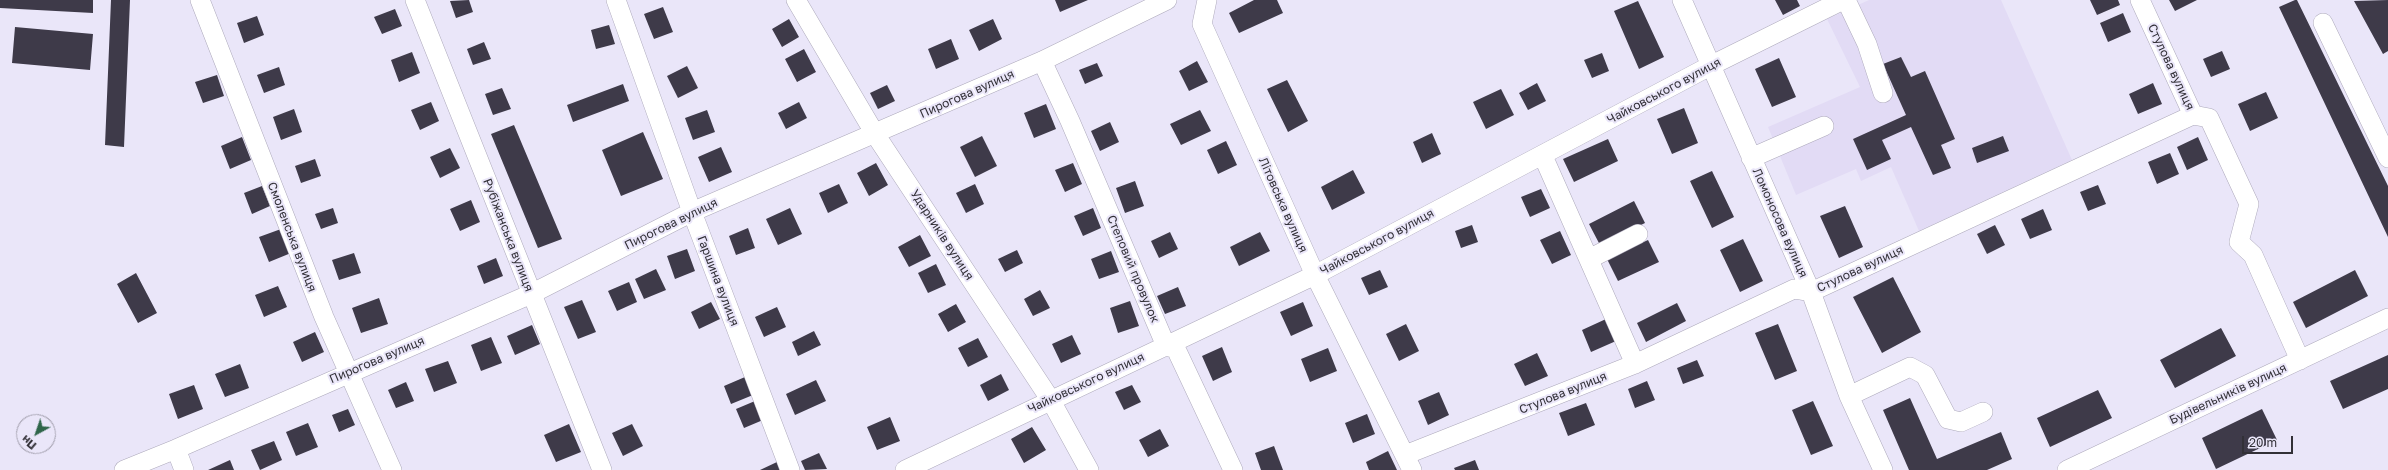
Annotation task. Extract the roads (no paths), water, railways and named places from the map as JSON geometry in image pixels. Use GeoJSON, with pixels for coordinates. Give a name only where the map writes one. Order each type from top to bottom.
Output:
{"type":"FeatureCollection","features":[{"type":"Feature","properties":{"kind":"street","name":"Смоленська вулиця"},"geometry":{"type":"LineString","coordinates":[[200,0],[347,372],[392,470]]}},
{"type":"Feature","properties":{"kind":"street","name":"Рубіжанська вулиця"},"geometry":{"type":"LineString","coordinates":[[415,0],[530,294],[602,470]]}},
{"type":"Feature","properties":{"kind":"street","name":"Гаршина вулиця"},"geometry":{"type":"LineString","coordinates":[[616,0],[692,212],[790,470]]}},
{"type":"Feature","properties":{"kind":"street","name":"Ударників вулиця"},"geometry":{"type":"LineString","coordinates":[[796,0],[875,134],[1050,400],[1089,470]]}},
{"type":"Feature","properties":{"kind":"street","name":"Пирогова вулиця"},"geometry":{"type":"LineString","coordinates":[[124,470],[176,449],[347,372],[530,294],[692,212],[1042,61],[1167,0]]}},
{"type":"Feature","properties":{"kind":"street","name":"Літовська вулиця"},"geometry":{"type":"LineString","coordinates":[[1207,0],[1202,24],[1314,275],[1409,463]]}},
{"type":"Feature","properties":{"kind":"street","name":"Ломоносова вулиця"},"geometry":{"type":"LineString","coordinates":[[1682,0],[1811,292],[1849,396],[1883,470]]}},
{"type":"Feature","properties":{"kind":"street","name":"Чайковського вулиця"},"geometry":{"type":"LineString","coordinates":[[905,470],[1314,275],[1543,156],[1710,66],[1844,0]]}},
{"type":"Feature","properties":{"kind":"street"},"geometry":{"type":"LineString","coordinates":[[1844,0],[1866,44],[1883,93]]}},
{"type":"Feature","properties":{"kind":"street","name":"Стулова вулиця"},"geometry":{"type":"LineString","coordinates":[[1409,463],[1635,364],[1794,289],[1811,292],[2193,115],[2140,0]]}},
{"type":"Feature","properties":{"kind":"street"},"geometry":{"type":"LineString","coordinates":[[2323,23],[2388,158]]}},
{"type":"Feature","properties":{"kind":"street","name":"Степовий провулок"},"geometry":{"type":"LineString","coordinates":[[1042,61],[1166,346],[1176,349],[1233,470]]}},
{"type":"Feature","properties":{"kind":"street"},"geometry":{"type":"LineString","coordinates":[[2193,115],[2209,118],[2249,204],[2239,242],[2253,255],[2300,360]]}},
{"type":"Feature","properties":{"kind":"street"},"geometry":{"type":"LineString","coordinates":[[1751,158],[1824,126]]}},
{"type":"Feature","properties":{"kind":"street"},"geometry":{"type":"LineString","coordinates":[[1543,156],[1635,364]]}},
{"type":"Feature","properties":{"kind":"street"},"geometry":{"type":"LineString","coordinates":[[1589,259],[1638,234]]}},
{"type":"Feature","properties":{"kind":"street","name":"Будівельників вулиця"},"geometry":{"type":"LineString","coordinates":[[2067,470],[2388,318]]}},
{"type":"Feature","properties":{"kind":"street"},"geometry":{"type":"LineString","coordinates":[[1849,396],[1910,367],[1925,375],[1948,419],[1961,422],[1983,412]]}},
{"type":"Feature","properties":{"kind":"street"},"geometry":{"type":"LineString","coordinates":[[176,449],[184,470]]}}]}
